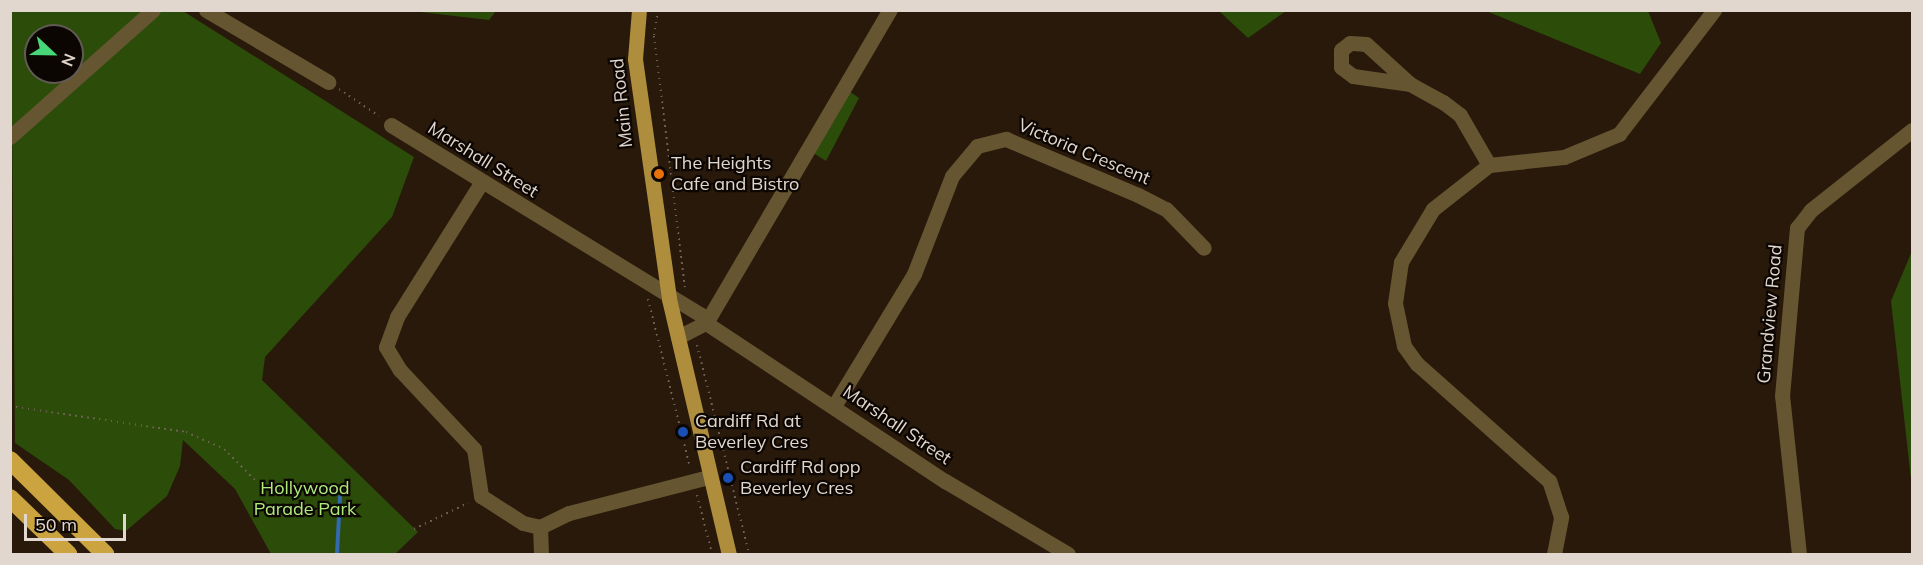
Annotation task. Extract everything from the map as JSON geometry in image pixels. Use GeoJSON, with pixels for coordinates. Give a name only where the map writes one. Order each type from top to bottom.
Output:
{"type":"FeatureCollection","features":[{"type":"Feature","properties":{"kind":"highway"},"geometry":{"type":"LineString","coordinates":[[10,460],[105,555]]}},
{"type":"Feature","properties":{"kind":"highway"},"geometry":{"type":"LineString","coordinates":[[10,498],[68,555]]}},
{"type":"Feature","properties":{"kind":"main road","name":"Main Road"},"geometry":{"type":"LineString","coordinates":[[639,10],[635,58],[669,299],[708,477],[729,555]]}},
{"type":"Feature","properties":{"kind":"street"},"geometry":{"type":"LineString","coordinates":[[10,137],[153,10]]}},
{"type":"Feature","properties":{"kind":"street"},"geometry":{"type":"LineString","coordinates":[[206,10],[328,82]]}},
{"type":"Feature","properties":{"kind":"street"},"geometry":{"type":"LineString","coordinates":[[678,337],[706,323],[890,10]]}},
{"type":"Feature","properties":{"kind":"street"},"geometry":{"type":"LineString","coordinates":[[1554,555],[1561,517],[1549,481],[1417,364],[1396,324],[1397,282],[1405,254],[1433,209],[1489,165],[1564,157],[1605,144],[1642,109],[1714,10]]}},
{"type":"Feature","properties":{"kind":"street"},"geometry":{"type":"LineString","coordinates":[[1410,84],[1460,115],[1489,165]]}},
{"type":"Feature","properties":{"kind":"street","name":"Marshall Street"},"geometry":{"type":"LineString","coordinates":[[391,125],[644,284],[700,314],[706,323],[1068,555]]}},
{"type":"Feature","properties":{"kind":"street","name":"Grandview Road"},"geometry":{"type":"LineString","coordinates":[[1799,555],[1782,396],[1797,228],[1811,210],[1912,130]]}},
{"type":"Feature","properties":{"kind":"street","name":"Victoria Crescent"},"geometry":{"type":"LineString","coordinates":[[834,406],[914,274],[952,176],[977,146],[1006,139],[1138,195],[1166,209],[1204,248]]}},
{"type":"Feature","properties":{"kind":"street"},"geometry":{"type":"LineString","coordinates":[[481,183],[397,317],[386,347],[400,370],[474,449],[481,496],[523,523],[540,527],[569,513],[708,477]]}},
{"type":"Feature","properties":{"kind":"street"},"geometry":{"type":"LineString","coordinates":[[540,527],[541,555]]}},
{"type":"Feature","properties":{"kind":"path"},"geometry":{"type":"LineString","coordinates":[[658,10],[654,36],[688,298]]}},
{"type":"Feature","properties":{"kind":"path"},"geometry":{"type":"LineString","coordinates":[[328,82],[391,125]]}},
{"type":"Feature","properties":{"kind":"path"},"geometry":{"type":"LineString","coordinates":[[644,284],[690,468]]}},
{"type":"Feature","properties":{"kind":"path"},"geometry":{"type":"LineString","coordinates":[[697,345],[749,555]]}},
{"type":"Feature","properties":{"kind":"path"},"geometry":{"type":"LineString","coordinates":[[10,406],[186,432],[224,449],[256,481]]}},
{"type":"Feature","properties":{"kind":"path"},"geometry":{"type":"LineString","coordinates":[[696,492],[712,555]]}},
{"type":"Feature","properties":{"kind":"path"},"geometry":{"type":"LineString","coordinates":[[414,529],[481,496]]}},
{"type":"Feature","properties":{"kind":"green space","name":"Hollywood Parade Park"},"geometry":{"type":"Polygon","coordinates":[[[11,11],[183,11],[414,157],[392,217],[265,357],[262,380],[418,532],[395,554],[271,554],[235,489],[183,440],[180,466],[167,496],[126,531],[115,529],[69,480],[15,443],[11,11]]]}},
{"type":"Feature","properties":{"kind":"green space"},"geometry":{"type":"Polygon","coordinates":[[[412,11],[496,11],[489,20],[412,11]]]}},
{"type":"Feature","properties":{"kind":"green space"},"geometry":{"type":"Polygon","coordinates":[[[1219,11],[1286,11],[1248,38],[1219,11]]]}},
{"type":"Feature","properties":{"kind":"green space"},"geometry":{"type":"Polygon","coordinates":[[[1486,11],[1648,11],[1661,43],[1640,74],[1486,11]]]}},
{"type":"Feature","properties":{"kind":"green space"},"geometry":{"type":"Polygon","coordinates":[[[846,89],[859,98],[826,161],[810,151],[846,89]]]}},
{"type":"Feature","properties":{"kind":"green space"},"geometry":{"type":"Polygon","coordinates":[[[1912,251],[1912,488],[1891,301],[1912,251]]]}},
{"type":"Feature","properties":{"kind":"waterway"},"geometry":{"type":"LineString","coordinates":[[337,554],[340,497]]}},
{"type":"Feature","properties":{"kind":"place","name":"The Heights Cafe and Bistro"},"geometry":{"type":"Point","coordinates":[659,174]}},
{"type":"Feature","properties":{"kind":"place","name":"Cardiff Rd at Beverley Cres"},"geometry":{"type":"Point","coordinates":[683,432]}},
{"type":"Feature","properties":{"kind":"place","name":"Cardiff Rd opp Beverley Cres"},"geometry":{"type":"Point","coordinates":[728,478]}}]}
